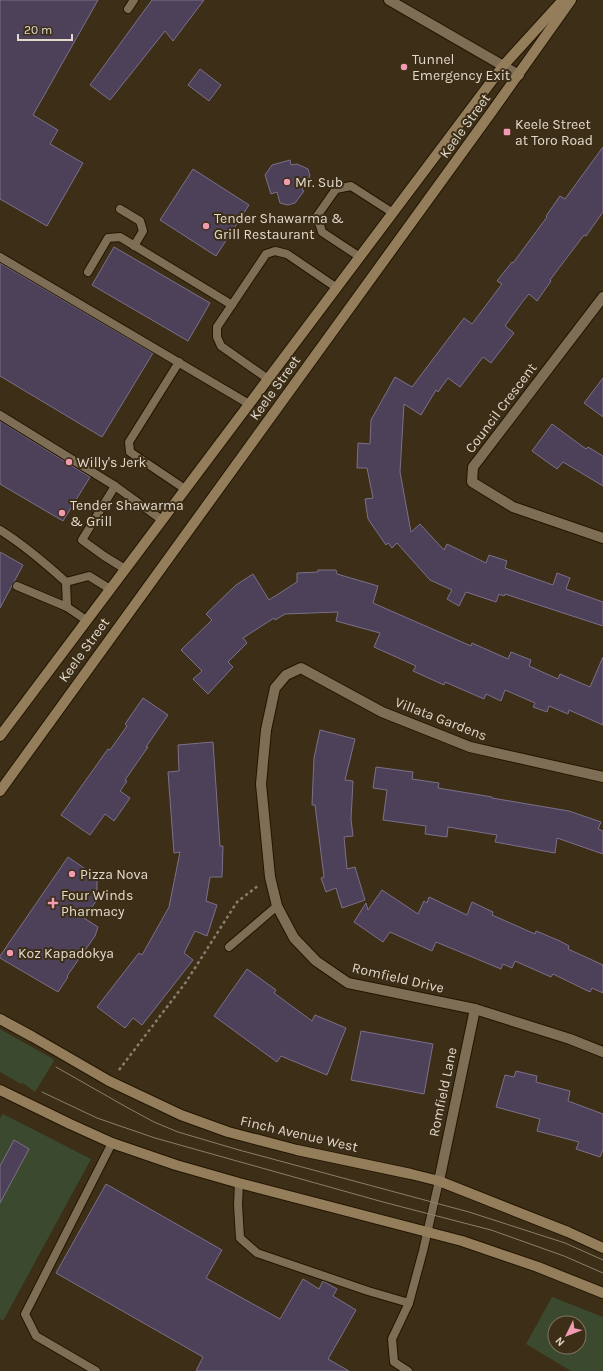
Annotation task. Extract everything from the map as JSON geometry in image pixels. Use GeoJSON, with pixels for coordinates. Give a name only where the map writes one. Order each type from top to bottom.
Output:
{"type":"FeatureCollection","features":[{"type":"Feature","properties":{"kind":"main road","name":"Keele Street"},"geometry":{"type":"LineString","coordinates":[[0,736],[503,66],[563,0]]}},
{"type":"Feature","properties":{"kind":"main road","name":"Keele Street"},"geometry":{"type":"LineString","coordinates":[[0,792],[572,0]]}},
{"type":"Feature","properties":{"kind":"main road","name":"Finch Avenue West"},"geometry":{"type":"LineString","coordinates":[[0,1019],[109,1081],[181,1115],[228,1132],[297,1150],[439,1181],[568,1232],[603,1248]]}},
{"type":"Feature","properties":{"kind":"main road"},"geometry":{"type":"LineString","coordinates":[[0,1090],[112,1143],[176,1165],[427,1233],[462,1241],[530,1264],[603,1293]]}},
{"type":"Feature","properties":{"kind":"street"},"geometry":{"type":"LineString","coordinates":[[389,0],[519,75]]}},
{"type":"Feature","properties":{"kind":"street","name":"Council Crescent"},"geometry":{"type":"LineString","coordinates":[[603,297],[473,467],[472,482],[513,507],[603,538]]}},
{"type":"Feature","properties":{"kind":"street","name":"Villata Gardens"},"geometry":{"type":"LineString","coordinates":[[301,668],[382,712],[470,748],[603,777]]}},
{"type":"Feature","properties":{"kind":"street","name":"Romfield Drive"},"geometry":{"type":"LineString","coordinates":[[301,668],[286,675],[275,688],[266,730],[261,784],[270,876],[277,906],[294,938],[316,961],[348,983],[475,1009],[570,1038],[603,1052]]}},
{"type":"Feature","properties":{"kind":"street","name":"Romfield Lane"},"geometry":{"type":"LineString","coordinates":[[439,1181],[475,1009]]}},
{"type":"Feature","properties":{"kind":"lane"},"geometry":{"type":"LineString","coordinates":[[128,9],[134,0]]}},
{"type":"Feature","properties":{"kind":"lane"},"geometry":{"type":"LineString","coordinates":[[360,257],[322,232],[317,216],[336,188],[351,186],[393,213]]}},
{"type":"Feature","properties":{"kind":"lane"},"geometry":{"type":"LineString","coordinates":[[120,209],[140,221],[142,231],[134,246]]}},
{"type":"Feature","properties":{"kind":"lane"},"geometry":{"type":"LineString","coordinates":[[88,272],[108,238],[120,238],[232,305]]}},
{"type":"Feature","properties":{"kind":"lane"},"geometry":{"type":"LineString","coordinates":[[268,378],[221,346],[217,337],[217,328],[266,254],[275,251],[287,254],[337,288]]}},
{"type":"Feature","properties":{"kind":"lane"},"geometry":{"type":"LineString","coordinates":[[0,257],[250,404]]}},
{"type":"Feature","properties":{"kind":"lane"},"geometry":{"type":"LineString","coordinates":[[179,362],[129,442],[130,452],[185,489]]}},
{"type":"Feature","properties":{"kind":"lane"},"geometry":{"type":"LineString","coordinates":[[0,415],[115,486],[162,520]]}},
{"type":"Feature","properties":{"kind":"lane"},"geometry":{"type":"LineString","coordinates":[[115,486],[82,540],[125,569]]}},
{"type":"Feature","properties":{"kind":"lane"},"geometry":{"type":"LineString","coordinates":[[0,530],[43,561],[66,582],[67,606]]}},
{"type":"Feature","properties":{"kind":"lane"},"geometry":{"type":"LineString","coordinates":[[66,582],[90,576],[110,589]]}},
{"type":"Feature","properties":{"kind":"lane"},"geometry":{"type":"LineString","coordinates":[[17,586],[67,606],[86,620]]}},
{"type":"Feature","properties":{"kind":"lane"},"geometry":{"type":"LineString","coordinates":[[229,947],[277,906]]}},
{"type":"Feature","properties":{"kind":"lane"},"geometry":{"type":"LineString","coordinates":[[96,1371],[36,1336],[25,1314],[112,1143]]}},
{"type":"Feature","properties":{"kind":"lane"},"geometry":{"type":"LineString","coordinates":[[408,1371],[394,1362],[392,1339],[409,1303],[439,1181]]}},
{"type":"Feature","properties":{"kind":"lane"},"geometry":{"type":"LineString","coordinates":[[239,1183],[238,1205],[240,1238],[257,1253],[368,1291],[409,1303]]}},
{"type":"Feature","properties":{"kind":"path"},"geometry":{"type":"LineString","coordinates":[[109,1081],[121,1068],[186,982],[237,902],[270,876]]}},
{"type":"Feature","properties":{"kind":"green space"},"geometry":{"type":"Polygon","coordinates":[[[0,1029],[53,1059],[54,1061],[35,1092],[23,1083],[21,1084],[0,1072],[0,1029]]]}},
{"type":"Feature","properties":{"kind":"green space"},"geometry":{"type":"Polygon","coordinates":[[[3,1114],[91,1159],[3,1321],[0,1319],[0,1118],[3,1114]]]}},
{"type":"Feature","properties":{"kind":"green space"},"geometry":{"type":"Polygon","coordinates":[[[552,1297],[603,1317],[603,1371],[571,1371],[526,1344],[552,1297]]]}},
{"type":"Feature","properties":{"kind":"building"},"geometry":{"type":"Polygon","coordinates":[[[0,0],[98,0],[33,115],[58,130],[50,144],[83,163],[47,226],[0,199],[0,0]]]}},
{"type":"Feature","properties":{"kind":"building"},"geometry":{"type":"Polygon","coordinates":[[[152,0],[204,0],[173,41],[165,31],[110,100],[90,85],[152,0]]]}},
{"type":"Feature","properties":{"kind":"building"},"geometry":{"type":"Polygon","coordinates":[[[200,69],[221,85],[209,101],[188,85],[200,69]]]}},
{"type":"Feature","properties":{"kind":"building"},"geometry":{"type":"Polygon","coordinates":[[[603,147],[603,212],[586,236],[584,235],[550,280],[551,281],[537,301],[529,294],[523,301],[505,326],[514,333],[491,363],[483,357],[460,387],[448,378],[438,392],[436,390],[421,415],[404,404],[400,472],[411,532],[420,524],[444,550],[447,544],[486,563],[489,555],[507,561],[505,568],[553,585],[557,573],[570,578],[566,589],[603,602],[603,626],[505,594],[504,596],[499,594],[496,602],[466,592],[459,606],[447,599],[452,590],[430,580],[397,543],[392,548],[388,543],[386,545],[368,519],[365,499],[373,498],[367,468],[357,468],[358,443],[370,444],[371,420],[395,377],[412,387],[464,318],[472,324],[502,284],[497,281],[512,262],[513,263],[547,217],[546,216],[560,196],[565,199],[603,147]]]}},
{"type":"Feature","properties":{"kind":"building"},"geometry":{"type":"Polygon","coordinates":[[[290,160],[291,165],[297,164],[308,169],[310,176],[302,190],[304,191],[295,203],[288,205],[280,203],[277,192],[271,194],[265,175],[272,165],[290,160]]]}},
{"type":"Feature","properties":{"kind":"building"},"geometry":{"type":"Polygon","coordinates":[[[193,169],[249,205],[216,256],[160,220],[193,169]]]}},
{"type":"Feature","properties":{"kind":"building"},"geometry":{"type":"Polygon","coordinates":[[[114,247],[210,303],[188,341],[92,285],[114,247]]]}},
{"type":"Feature","properties":{"kind":"building"},"geometry":{"type":"Polygon","coordinates":[[[0,263],[153,353],[102,437],[0,376],[0,263]]]}},
{"type":"Feature","properties":{"kind":"building"},"geometry":{"type":"Polygon","coordinates":[[[603,378],[603,417],[584,403],[603,378]]]}},
{"type":"Feature","properties":{"kind":"building"},"geometry":{"type":"Polygon","coordinates":[[[0,421],[90,477],[63,521],[0,484],[0,421]]]}},
{"type":"Feature","properties":{"kind":"building"},"geometry":{"type":"Polygon","coordinates":[[[552,424],[586,449],[588,447],[603,456],[603,486],[563,462],[557,469],[532,451],[552,424]]]}},
{"type":"Feature","properties":{"kind":"building"},"geometry":{"type":"Polygon","coordinates":[[[0,552],[23,565],[0,608],[0,552]]]}},
{"type":"Feature","properties":{"kind":"building"},"geometry":{"type":"Polygon","coordinates":[[[318,570],[336,570],[337,574],[378,586],[373,603],[471,646],[472,643],[508,659],[511,652],[531,660],[529,666],[558,679],[560,674],[590,687],[603,657],[603,725],[569,710],[568,714],[549,706],[547,712],[533,707],[535,703],[505,690],[501,701],[486,694],[484,699],[445,682],[444,685],[413,671],[416,666],[374,647],[380,633],[336,621],[338,612],[285,614],[275,620],[274,618],[243,638],[247,643],[228,662],[233,667],[208,694],[193,679],[202,671],[181,650],[212,620],[206,614],[236,585],[253,574],[269,600],[297,582],[297,573],[318,572],[318,570]]]}},
{"type":"Feature","properties":{"kind":"building"},"geometry":{"type":"Polygon","coordinates":[[[143,698],[168,715],[125,780],[127,781],[120,791],[130,798],[114,821],[105,814],[90,835],[61,815],[108,749],[110,750],[127,726],[125,724],[143,698]]]}},
{"type":"Feature","properties":{"kind":"building"},"geometry":{"type":"Polygon","coordinates":[[[320,730],[355,739],[345,780],[353,781],[351,819],[353,836],[344,837],[347,869],[355,867],[365,900],[342,908],[336,888],[326,892],[321,878],[324,877],[315,805],[312,805],[314,758],[320,730]]]}},
{"type":"Feature","properties":{"kind":"building"},"geometry":{"type":"Polygon","coordinates":[[[213,742],[220,846],[223,846],[222,877],[210,877],[206,901],[217,905],[207,936],[195,931],[184,953],[193,960],[142,1025],[133,1018],[125,1028],[97,1007],[139,953],[142,955],[169,907],[180,852],[174,853],[168,772],[179,771],[178,745],[213,742]]]}},
{"type":"Feature","properties":{"kind":"building"},"geometry":{"type":"Polygon","coordinates":[[[376,767],[413,772],[412,779],[439,783],[438,788],[569,811],[601,822],[598,829],[603,831],[603,854],[557,838],[555,853],[495,842],[497,835],[448,827],[447,837],[425,834],[426,826],[383,820],[387,790],[373,788],[376,767]]]}},
{"type":"Feature","properties":{"kind":"building"},"geometry":{"type":"Polygon","coordinates":[[[68,857],[97,877],[97,900],[84,918],[98,927],[95,936],[67,976],[68,977],[58,992],[0,958],[0,956],[68,857]]]}},
{"type":"Feature","properties":{"kind":"building"},"geometry":{"type":"Polygon","coordinates":[[[382,890],[418,914],[424,901],[427,903],[429,897],[467,915],[472,902],[493,912],[492,915],[535,934],[536,931],[560,941],[569,946],[568,949],[603,965],[603,993],[592,988],[590,992],[553,974],[551,977],[515,961],[512,968],[503,964],[501,969],[436,942],[432,951],[390,932],[383,942],[354,922],[366,903],[368,910],[382,890]]]}},
{"type":"Feature","properties":{"kind":"building"},"geometry":{"type":"Polygon","coordinates":[[[247,969],[276,990],[274,993],[312,1021],[315,1015],[346,1028],[327,1075],[281,1056],[277,1062],[214,1016],[247,969]]]}},
{"type":"Feature","properties":{"kind":"building"},"geometry":{"type":"Polygon","coordinates":[[[361,1031],[433,1044],[424,1094],[351,1080],[361,1031]]]}},
{"type":"Feature","properties":{"kind":"building"},"geometry":{"type":"Polygon","coordinates":[[[516,1071],[537,1076],[536,1082],[570,1091],[568,1101],[603,1114],[603,1150],[600,1157],[576,1149],[579,1142],[537,1131],[540,1119],[496,1107],[505,1075],[514,1077],[516,1071]]]}},
{"type":"Feature","properties":{"kind":"building"},"geometry":{"type":"Polygon","coordinates":[[[14,1140],[29,1149],[0,1203],[0,1166],[14,1140]]]}},
{"type":"Feature","properties":{"kind":"building"},"geometry":{"type":"Polygon","coordinates":[[[106,1184],[222,1250],[206,1278],[280,1319],[303,1279],[319,1289],[323,1281],[337,1289],[333,1296],[356,1310],[328,1359],[349,1371],[196,1371],[203,1357],[56,1273],[106,1184]]]}},
{"type":"Feature","properties":{"kind":"tram line"},"geometry":{"type":"LineString","coordinates":[[56,1067],[154,1122],[178,1132],[469,1212],[565,1243],[603,1260]]}},
{"type":"Feature","properties":{"kind":"tram line"},"geometry":{"type":"LineString","coordinates":[[42,1092],[97,1118],[155,1138],[383,1202],[491,1230],[564,1256],[603,1273]]}},
{"type":"Feature","properties":{"kind":"place","name":"Tunnel Emergency Exit"},"geometry":{"type":"Point","coordinates":[404,67]}},
{"type":"Feature","properties":{"kind":"place","name":"Keele Street at Toro Road"},"geometry":{"type":"Point","coordinates":[507,132]}},
{"type":"Feature","properties":{"kind":"place","name":"Mr. Sub"},"geometry":{"type":"Point","coordinates":[287,182]}},
{"type":"Feature","properties":{"kind":"place","name":"Tender Shawarma & Grill Restaurant"},"geometry":{"type":"Point","coordinates":[206,226]}},
{"type":"Feature","properties":{"kind":"place","name":"Willy's Jerk"},"geometry":{"type":"Point","coordinates":[69,462]}},
{"type":"Feature","properties":{"kind":"place","name":"Tender Shawarma & Grill"},"geometry":{"type":"Point","coordinates":[62,513]}},
{"type":"Feature","properties":{"kind":"place","name":"Pizza Nova"},"geometry":{"type":"Point","coordinates":[72,874]}},
{"type":"Feature","properties":{"kind":"place","name":"Four Winds Pharmacy"},"geometry":{"type":"Point","coordinates":[53,903]}},
{"type":"Feature","properties":{"kind":"place","name":"Koz Kapadokya"},"geometry":{"type":"Point","coordinates":[10,953]}}]}
